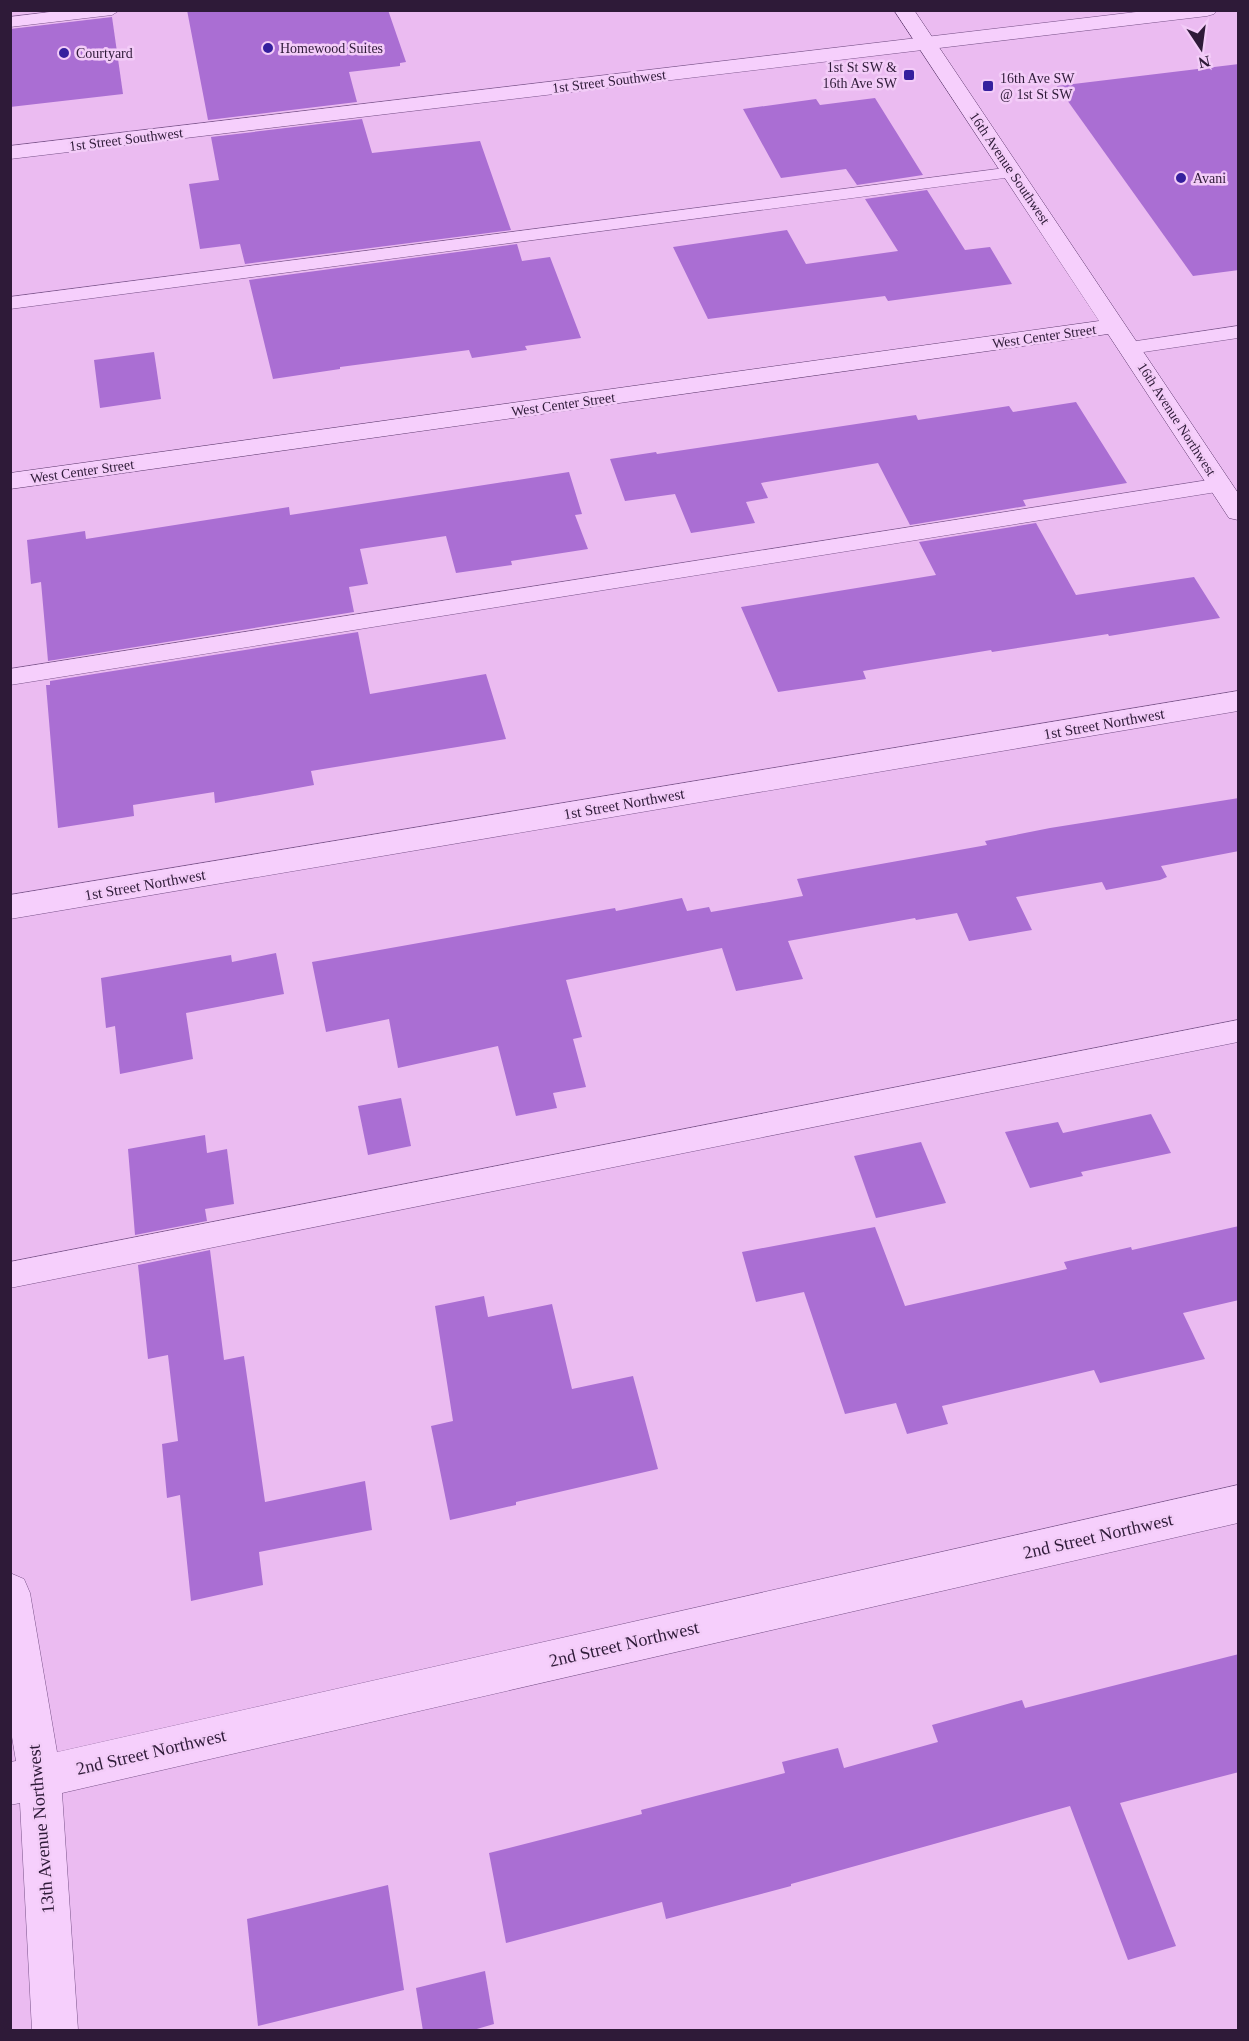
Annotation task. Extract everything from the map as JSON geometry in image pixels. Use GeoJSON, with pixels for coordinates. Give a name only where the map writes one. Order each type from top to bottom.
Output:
{"type":"FeatureCollection","features":[{"type":"Feature","properties":{"kind":"street","name":"16th Avenue Southwest"},"geometry":{"type":"LineString","coordinates":[[904,10],[1115,326]]}},
{"type":"Feature","properties":{"kind":"street","name":"1st Street Southwest"},"geometry":{"type":"LineString","coordinates":[[10,153],[1207,10]]}},
{"type":"Feature","properties":{"kind":"street","name":"16th Avenue Northwest"},"geometry":{"type":"LineString","coordinates":[[1115,326],[1239,512]]}},
{"type":"Feature","properties":{"kind":"street","name":"West Center Street"},"geometry":{"type":"LineString","coordinates":[[10,482],[1115,326]]}},
{"type":"Feature","properties":{"kind":"street","name":"1st Street Northwest"},"geometry":{"type":"LineString","coordinates":[[10,908],[1239,701]]}},
{"type":"Feature","properties":{"kind":"street","name":"2nd Street Northwest"},"geometry":{"type":"LineString","coordinates":[[25,1781],[1239,1504]]}},
{"type":"Feature","properties":{"kind":"street","name":"13th Avenue Northwest"},"geometry":{"type":"LineString","coordinates":[[10,1593],[25,1781],[55,2031]]}},
{"type":"Feature","properties":{"kind":"lane"},"geometry":{"type":"LineString","coordinates":[[10,22],[112,10]]}},
{"type":"Feature","properties":{"kind":"lane"},"geometry":{"type":"LineString","coordinates":[[10,303],[1013,172]]}},
{"type":"Feature","properties":{"kind":"lane"},"geometry":{"type":"LineString","coordinates":[[1130,348],[1239,332]]}},
{"type":"Feature","properties":{"kind":"lane"},"geometry":{"type":"LineString","coordinates":[[10,677],[1221,486]]}},
{"type":"Feature","properties":{"kind":"lane"},"geometry":{"type":"LineString","coordinates":[[10,1275],[1239,1032]]}},
{"type":"Feature","properties":{"kind":"building","name":"Homewood Suites"},"geometry":{"type":"Polygon","coordinates":[[[187,10],[388,10],[406,62],[400,63],[400,66],[349,72],[357,102],[208,120],[187,10]]]}},
{"type":"Feature","properties":{"kind":"building","name":"Courtyard"},"geometry":{"type":"Polygon","coordinates":[[[112,17],[123,94],[10,107],[10,29],[112,17]]]}},
{"type":"Feature","properties":{"kind":"building","name":"Avani"},"geometry":{"type":"Polygon","coordinates":[[[1239,64],[1239,270],[1193,276],[1057,86],[1239,64]]]}},
{"type":"Feature","properties":{"kind":"building"},"geometry":{"type":"Polygon","coordinates":[[[875,98],[923,175],[857,185],[846,169],[781,178],[743,109],[816,99],[820,105],[875,98]]]}},
{"type":"Feature","properties":{"kind":"building"},"geometry":{"type":"Polygon","coordinates":[[[362,119],[372,153],[480,141],[511,230],[245,264],[240,244],[200,249],[189,184],[219,180],[211,137],[362,119]]]}},
{"type":"Feature","properties":{"kind":"building"},"geometry":{"type":"Polygon","coordinates":[[[927,190],[965,250],[990,247],[1012,284],[888,301],[885,296],[708,319],[673,247],[787,230],[806,264],[898,251],[865,199],[927,190]]]}},
{"type":"Feature","properties":{"kind":"building"},"geometry":{"type":"Polygon","coordinates":[[[517,244],[522,261],[550,257],[581,338],[525,346],[527,350],[472,358],[469,350],[340,367],[340,369],[273,379],[249,280],[517,244]]]}},
{"type":"Feature","properties":{"kind":"building"},"geometry":{"type":"Polygon","coordinates":[[[154,352],[161,399],[100,408],[94,360],[154,352]]]}},
{"type":"Feature","properties":{"kind":"building"},"geometry":{"type":"Polygon","coordinates":[[[1076,402],[1127,483],[1023,500],[1026,506],[910,525],[878,463],[761,483],[768,498],[746,502],[755,523],[691,533],[675,494],[625,501],[610,459],[916,415],[918,420],[1009,406],[1013,412],[1076,402]]]}},
{"type":"Feature","properties":{"kind":"building"},"geometry":{"type":"Polygon","coordinates":[[[569,472],[582,514],[575,515],[588,549],[511,561],[512,565],[456,573],[446,536],[360,549],[368,584],[349,587],[354,612],[48,661],[41,582],[31,584],[27,540],[85,531],[86,539],[289,507],[290,515],[569,472]]]}},
{"type":"Feature","properties":{"kind":"building"},"geometry":{"type":"Polygon","coordinates":[[[1036,523],[1076,595],[1194,577],[1220,618],[1109,636],[1108,634],[992,652],[991,650],[863,671],[866,679],[778,692],[741,607],[936,575],[919,542],[1036,523]]]}},
{"type":"Feature","properties":{"kind":"building"},"geometry":{"type":"Polygon","coordinates":[[[358,632],[370,694],[486,674],[506,739],[311,771],[314,785],[215,803],[214,792],[133,805],[134,816],[58,828],[46,685],[50,685],[50,681],[358,632]]]}},
{"type":"Feature","properties":{"kind":"building"},"geometry":{"type":"Polygon","coordinates":[[[1239,798],[1239,851],[1161,866],[1167,877],[1160,880],[1106,890],[1102,882],[1016,897],[1032,930],[969,941],[957,913],[916,920],[915,918],[788,941],[803,979],[736,991],[722,948],[566,980],[582,1037],[573,1039],[586,1087],[553,1093],[557,1108],[516,1116],[498,1046],[398,1068],[389,1019],[326,1032],[312,962],[682,898],[687,911],[709,907],[711,912],[803,896],[797,879],[987,845],[985,841],[1050,828],[1239,798]]]}},
{"type":"Feature","properties":{"kind":"building"},"geometry":{"type":"Polygon","coordinates":[[[276,953],[284,994],[186,1013],[193,1059],[120,1074],[115,1026],[106,1028],[101,978],[231,955],[232,962],[276,953]]]}},
{"type":"Feature","properties":{"kind":"building"},"geometry":{"type":"Polygon","coordinates":[[[401,1098],[411,1146],[368,1155],[358,1106],[401,1098]]]}},
{"type":"Feature","properties":{"kind":"building"},"geometry":{"type":"Polygon","coordinates":[[[1151,1114],[1171,1153],[1081,1172],[1083,1176],[1030,1188],[1005,1132],[1058,1122],[1063,1133],[1151,1114]]]}},
{"type":"Feature","properties":{"kind":"building"},"geometry":{"type":"Polygon","coordinates":[[[205,1135],[207,1153],[227,1149],[234,1204],[205,1209],[207,1221],[135,1235],[128,1149],[205,1135]]]}},
{"type":"Feature","properties":{"kind":"building"},"geometry":{"type":"Polygon","coordinates":[[[921,1142],[946,1203],[876,1218],[854,1156],[921,1142]]]}},
{"type":"Feature","properties":{"kind":"building"},"geometry":{"type":"Polygon","coordinates":[[[1239,1226],[1239,1300],[1183,1313],[1205,1359],[1100,1383],[1094,1370],[942,1406],[948,1424],[907,1434],[896,1403],[845,1414],[804,1292],[756,1302],[742,1252],[875,1227],[905,1306],[1067,1269],[1064,1262],[1131,1247],[1132,1250],[1239,1226]]]}},
{"type":"Feature","properties":{"kind":"building"},"geometry":{"type":"Polygon","coordinates":[[[210,1250],[224,1360],[244,1356],[265,1502],[365,1481],[372,1530],[259,1552],[263,1585],[191,1601],[180,1495],[167,1498],[162,1444],[178,1441],[168,1355],[148,1359],[138,1265],[210,1250]]]}},
{"type":"Feature","properties":{"kind":"building"},"geometry":{"type":"Polygon","coordinates":[[[484,1296],[488,1317],[552,1304],[572,1389],[633,1376],[658,1469],[450,1520],[431,1426],[453,1421],[435,1306],[484,1296]]]}},
{"type":"Feature","properties":{"kind":"building"},"geometry":{"type":"Polygon","coordinates":[[[1239,1654],[1239,1772],[1120,1803],[1176,1946],[1128,1960],[1070,1806],[791,1884],[791,1886],[666,1919],[662,1902],[506,1943],[489,1853],[642,1814],[641,1810],[785,1773],[782,1762],[838,1748],[844,1768],[938,1742],[932,1725],[1022,1700],[1025,1708],[1239,1654]]]}},
{"type":"Feature","properties":{"kind":"building"},"geometry":{"type":"Polygon","coordinates":[[[388,1885],[404,1990],[258,2026],[247,1919],[388,1885]]]}},
{"type":"Feature","properties":{"kind":"building"},"geometry":{"type":"Polygon","coordinates":[[[485,1971],[494,2024],[470,2031],[423,2031],[416,1988],[485,1971]]]}},
{"type":"Feature","properties":{"kind":"place","name":"Homewood Suites"},"geometry":{"type":"Point","coordinates":[268,48]}},
{"type":"Feature","properties":{"kind":"place","name":"Courtyard"},"geometry":{"type":"Point","coordinates":[64,53]}},
{"type":"Feature","properties":{"kind":"place","name":"1st St SW & 16th Ave SW"},"geometry":{"type":"Point","coordinates":[909,75]}},
{"type":"Feature","properties":{"kind":"place","name":"16th Ave SW @ 1st St SW"},"geometry":{"type":"Point","coordinates":[988,86]}},
{"type":"Feature","properties":{"kind":"place","name":"Avani"},"geometry":{"type":"Point","coordinates":[1181,178]}}]}
